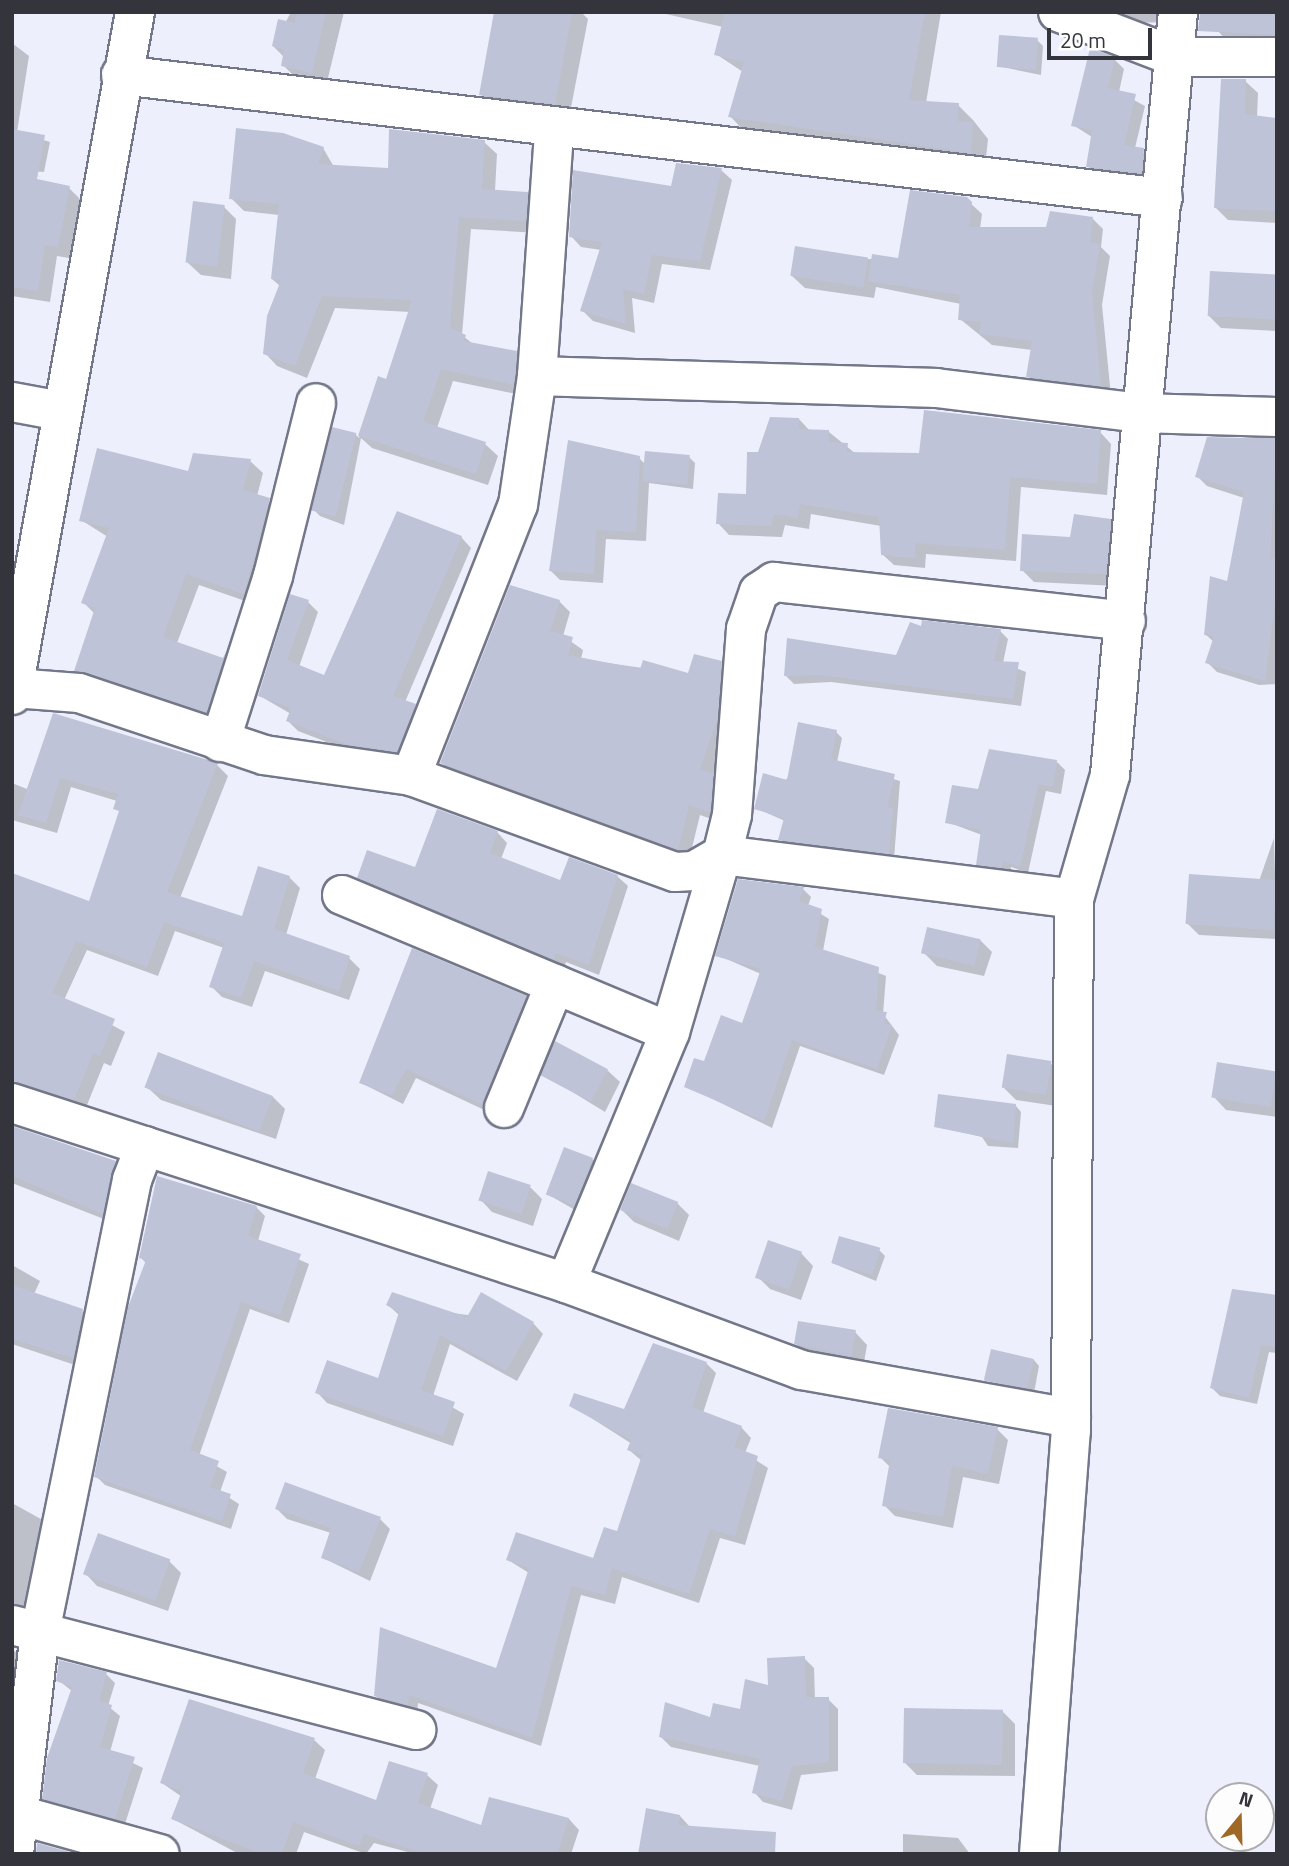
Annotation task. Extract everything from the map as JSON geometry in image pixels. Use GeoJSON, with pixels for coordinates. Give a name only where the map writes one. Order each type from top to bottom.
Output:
{"type":"FeatureCollection","features":[{"type":"Feature","properties":{"kind":"street"},"geometry":{"type":"LineString","coordinates":[[135,12],[20,616],[13,691],[79,693],[220,742],[411,776],[675,872],[694,870],[722,855],[1074,899]]}},
{"type":"Feature","properties":{"kind":"street"},"geometry":{"type":"LineString","coordinates":[[1058,12],[1176,57],[1277,57]]}},
{"type":"Feature","properties":{"kind":"street"},"geometry":{"type":"LineString","coordinates":[[1039,1854],[1071,1418],[1074,899],[1110,775],[1126,621],[1139,413],[1163,198],[1178,12]]}},
{"type":"Feature","properties":{"kind":"street"},"geometry":{"type":"LineString","coordinates":[[121,75],[554,131],[1163,198]]}},
{"type":"Feature","properties":{"kind":"street"},"geometry":{"type":"LineString","coordinates":[[411,776],[503,551],[527,461],[537,376],[554,131]]}},
{"type":"Feature","properties":{"kind":"street"},"geometry":{"type":"LineString","coordinates":[[537,376],[936,388],[1139,413],[1277,418]]}},
{"type":"Feature","properties":{"kind":"street"},"geometry":{"type":"LineString","coordinates":[[12,402],[61,411]]}},
{"type":"Feature","properties":{"kind":"street"},"geometry":{"type":"LineString","coordinates":[[220,742],[274,576],[316,403]]}},
{"type":"Feature","properties":{"kind":"street"},"geometry":{"type":"LineString","coordinates":[[566,1283],[670,1032],[722,855],[732,815],[746,629],[759,592],[774,582],[1126,621]]}},
{"type":"Feature","properties":{"kind":"street"},"geometry":{"type":"LineString","coordinates":[[342,895],[670,1032]]}},
{"type":"Feature","properties":{"kind":"street"},"geometry":{"type":"LineString","coordinates":[[504,1108],[555,984]]}},
{"type":"Feature","properties":{"kind":"street"},"geometry":{"type":"LineString","coordinates":[[12,1103],[566,1283],[801,1370],[1071,1418]]}},
{"type":"Feature","properties":{"kind":"street"},"geometry":{"type":"LineString","coordinates":[[14,1854],[19,1815],[26,1628],[132,1180],[145,1146]]}},
{"type":"Feature","properties":{"kind":"street"},"geometry":{"type":"LineString","coordinates":[[26,1628],[416,1730]]}},
{"type":"Feature","properties":{"kind":"street"},"geometry":{"type":"LineString","coordinates":[[19,1815],[160,1854]]}},
{"type":"Feature","properties":{"kind":"building"},"geometry":{"type":"Polygon","coordinates":[[[297,12],[326,12],[312,73],[281,66],[284,50],[272,46],[278,19],[295,23],[297,12]]]}},
{"type":"Feature","properties":{"kind":"building"},"geometry":{"type":"Polygon","coordinates":[[[494,12],[572,12],[555,104],[479,95],[494,12]]]}},
{"type":"Feature","properties":{"kind":"building"},"geometry":{"type":"Polygon","coordinates":[[[725,12],[925,12],[909,100],[959,103],[958,121],[973,122],[971,153],[728,117],[744,62],[714,55],[725,12]]]}},
{"type":"Feature","properties":{"kind":"building"},"geometry":{"type":"Polygon","coordinates":[[[1200,12],[1277,12],[1277,35],[1198,31],[1200,12]]]}},
{"type":"Feature","properties":{"kind":"building"},"geometry":{"type":"Polygon","coordinates":[[[999,35],[1038,38],[1036,70],[997,67],[999,35]]]}},
{"type":"Feature","properties":{"kind":"building"},"geometry":{"type":"Polygon","coordinates":[[[1090,48],[1115,57],[1108,88],[1136,94],[1124,145],[1144,148],[1142,173],[1086,167],[1092,130],[1071,126],[1090,48]]]}},
{"type":"Feature","properties":{"kind":"building"},"geometry":{"type":"Polygon","coordinates":[[[1221,79],[1246,79],[1245,114],[1277,118],[1277,211],[1214,208],[1221,79]]]}},
{"type":"Feature","properties":{"kind":"building"},"geometry":{"type":"Polygon","coordinates":[[[236,128],[283,133],[324,147],[318,164],[388,168],[389,129],[485,140],[482,189],[528,192],[526,221],[459,217],[450,328],[466,335],[464,341],[517,351],[514,385],[441,369],[423,422],[486,442],[476,474],[358,436],[378,376],[386,379],[412,300],[322,296],[295,366],[263,354],[267,316],[281,280],[271,279],[279,204],[229,199],[236,128]]]}},
{"type":"Feature","properties":{"kind":"building"},"geometry":{"type":"Polygon","coordinates":[[[12,129],[45,135],[37,179],[70,186],[58,247],[45,245],[38,291],[12,287],[12,129]]]}},
{"type":"Feature","properties":{"kind":"building"},"geometry":{"type":"Polygon","coordinates":[[[676,163],[722,168],[700,261],[652,255],[644,294],[623,289],[626,324],[580,311],[602,242],[569,237],[573,170],[671,186],[676,163]]]}},
{"type":"Feature","properties":{"kind":"building"},"geometry":{"type":"Polygon","coordinates":[[[910,190],[967,197],[972,202],[969,227],[1046,227],[1050,211],[1093,217],[1090,242],[1100,244],[1092,293],[1101,386],[1026,377],[1032,341],[979,334],[981,322],[958,320],[960,295],[868,281],[872,254],[898,258],[910,190]]]}},
{"type":"Feature","properties":{"kind":"building"},"geometry":{"type":"Polygon","coordinates":[[[193,201],[225,205],[217,266],[185,263],[193,201]]]}},
{"type":"Feature","properties":{"kind":"building"},"geometry":{"type":"Polygon","coordinates":[[[795,246],[868,258],[863,287],[790,276],[795,246]]]}},
{"type":"Feature","properties":{"kind":"building"},"geometry":{"type":"Polygon","coordinates":[[[1210,271],[1277,275],[1275,319],[1208,316],[1210,271]]]}},
{"type":"Feature","properties":{"kind":"building"},"geometry":{"type":"Polygon","coordinates":[[[924,410],[1101,430],[1097,484],[1010,477],[1005,550],[915,543],[915,558],[881,555],[879,517],[800,504],[798,518],[774,514],[771,526],[716,524],[718,493],[746,494],[747,452],[758,452],[770,417],[799,418],[799,429],[829,430],[829,442],[848,443],[847,452],[919,453],[924,410]]]}},
{"type":"Feature","properties":{"kind":"building"},"geometry":{"type":"Polygon","coordinates":[[[332,427],[356,433],[335,516],[311,510],[332,427]]]}},
{"type":"Feature","properties":{"kind":"building"},"geometry":{"type":"Polygon","coordinates":[[[1207,437],[1277,439],[1270,559],[1277,559],[1277,587],[1265,681],[1205,663],[1214,636],[1204,635],[1210,576],[1227,581],[1244,492],[1195,477],[1207,437]]]}},
{"type":"Feature","properties":{"kind":"building"},"geometry":{"type":"Polygon","coordinates":[[[568,440],[640,456],[636,532],[596,530],[594,574],[549,571],[568,440]]]}},
{"type":"Feature","properties":{"kind":"building"},"geometry":{"type":"Polygon","coordinates":[[[97,448],[188,471],[193,453],[251,459],[243,490],[270,498],[244,594],[186,574],[163,637],[223,658],[227,650],[206,713],[74,671],[95,608],[81,603],[109,528],[79,521],[97,448]]]}},
{"type":"Feature","properties":{"kind":"building"},"geometry":{"type":"Polygon","coordinates":[[[645,451],[690,455],[687,485],[642,481],[645,451]]]}},
{"type":"Feature","properties":{"kind":"building"},"geometry":{"type":"Polygon","coordinates":[[[397,511],[462,536],[393,696],[416,704],[397,752],[349,745],[286,721],[291,708],[258,696],[290,594],[309,600],[287,660],[324,675],[397,511]]]}},
{"type":"Feature","properties":{"kind":"building"},"geometry":{"type":"Polygon","coordinates":[[[1074,514],[1111,519],[1106,574],[1020,571],[1022,534],[1070,537],[1074,514]]]}},
{"type":"Feature","properties":{"kind":"building"},"geometry":{"type":"Polygon","coordinates":[[[510,585],[560,600],[550,631],[573,637],[568,655],[640,669],[643,660],[688,673],[694,654],[722,661],[718,716],[700,769],[713,774],[711,806],[709,812],[689,805],[678,850],[440,763],[510,585]]]}},
{"type":"Feature","properties":{"kind":"building"},"geometry":{"type":"Polygon","coordinates":[[[922,620],[1001,629],[994,661],[1019,662],[1013,699],[821,675],[784,676],[787,638],[896,655],[910,622],[921,626],[922,620]]]}},
{"type":"Feature","properties":{"kind":"building"},"geometry":{"type":"Polygon","coordinates":[[[53,713],[218,763],[167,892],[242,916],[258,866],[290,876],[274,929],[350,956],[339,991],[254,961],[241,998],[209,987],[224,943],[164,922],[147,967],[76,941],[52,993],[115,1019],[100,1056],[93,1053],[74,1100],[12,1082],[12,873],[89,901],[119,811],[113,809],[118,794],[60,778],[46,823],[18,815],[53,713]]]}},
{"type":"Feature","properties":{"kind":"building"},"geometry":{"type":"Polygon","coordinates":[[[798,722],[837,730],[831,759],[895,774],[887,807],[893,808],[889,854],[778,840],[784,818],[754,809],[763,773],[787,780],[798,722]]]}},
{"type":"Feature","properties":{"kind":"building"},"geometry":{"type":"Polygon","coordinates":[[[989,749],[1057,760],[1053,787],[1038,784],[1020,867],[1003,861],[1002,868],[976,865],[981,830],[945,823],[952,785],[978,789],[989,749]]]}},
{"type":"Feature","properties":{"kind":"building"},"geometry":{"type":"Polygon","coordinates":[[[437,809],[498,831],[490,853],[560,880],[569,857],[618,875],[589,965],[556,953],[554,960],[357,878],[367,850],[415,867],[437,809]]]}},
{"type":"Feature","properties":{"kind":"building"},"geometry":{"type":"Polygon","coordinates":[[[1189,874],[1277,880],[1273,930],[1186,924],[1189,874]]]}},
{"type":"Feature","properties":{"kind":"building"},"geometry":{"type":"Polygon","coordinates":[[[738,879],[804,887],[799,901],[822,909],[815,947],[879,967],[876,1011],[887,1012],[884,1023],[892,1025],[877,1069],[792,1040],[764,1121],[684,1087],[694,1058],[704,1061],[721,1015],[742,1023],[761,969],[715,956],[738,879]]]}},
{"type":"Feature","properties":{"kind":"building"},"geometry":{"type":"Polygon","coordinates":[[[927,927],[981,939],[975,966],[921,953],[927,927]]]}},
{"type":"Feature","properties":{"kind":"building"},"geometry":{"type":"Polygon","coordinates":[[[412,948],[527,996],[483,1105],[406,1069],[392,1095],[359,1083],[412,948]]]}},
{"type":"Feature","properties":{"kind":"building"},"geometry":{"type":"Polygon","coordinates":[[[555,1041],[608,1069],[591,1102],[538,1074],[555,1041]]]}},
{"type":"Feature","properties":{"kind":"building"},"geometry":{"type":"Polygon","coordinates":[[[158,1052],[273,1096],[259,1132],[144,1087],[158,1052]]]}},
{"type":"Feature","properties":{"kind":"building"},"geometry":{"type":"Polygon","coordinates":[[[1007,1054],[1051,1061],[1046,1095],[1002,1088],[1007,1054]]]}},
{"type":"Feature","properties":{"kind":"building"},"geometry":{"type":"Polygon","coordinates":[[[1217,1062],[1276,1071],[1271,1107],[1211,1098],[1217,1062]]]}},
{"type":"Feature","properties":{"kind":"building"},"geometry":{"type":"Polygon","coordinates":[[[938,1094],[1016,1104],[1013,1143],[934,1127],[938,1094]]]}},
{"type":"Feature","properties":{"kind":"building"},"geometry":{"type":"Polygon","coordinates":[[[12,1126],[116,1161],[103,1214],[12,1176],[12,1126]]]}},
{"type":"Feature","properties":{"kind":"building"},"geometry":{"type":"Polygon","coordinates":[[[564,1147],[593,1158],[575,1206],[546,1195],[564,1147]]]}},
{"type":"Feature","properties":{"kind":"building"},"geometry":{"type":"Polygon","coordinates":[[[488,1171],[531,1185],[521,1214],[478,1200],[488,1171]]]}},
{"type":"Feature","properties":{"kind":"building"},"geometry":{"type":"Polygon","coordinates":[[[157,1176],[257,1206],[248,1236],[301,1254],[280,1315],[241,1302],[190,1450],[219,1461],[210,1487],[231,1494],[222,1521],[94,1477],[128,1307],[146,1260],[139,1258],[157,1176]]]}},
{"type":"Feature","properties":{"kind":"building"},"geometry":{"type":"Polygon","coordinates":[[[631,1183],[678,1202],[667,1229],[620,1210],[631,1183]]]}},
{"type":"Feature","properties":{"kind":"building"},"geometry":{"type":"Polygon","coordinates":[[[839,1236],[880,1248],[873,1275],[831,1263],[839,1236]]]}},
{"type":"Feature","properties":{"kind":"building"},"geometry":{"type":"Polygon","coordinates":[[[768,1240],[802,1252],[789,1290],[755,1278],[768,1240]]]}},
{"type":"Feature","properties":{"kind":"building"},"geometry":{"type":"Polygon","coordinates":[[[12,1285],[83,1309],[73,1358],[12,1339],[12,1285]]]}},
{"type":"Feature","properties":{"kind":"building"},"geometry":{"type":"Polygon","coordinates":[[[1232,1289],[1277,1295],[1277,1347],[1261,1345],[1249,1398],[1210,1388],[1232,1289]]]}},
{"type":"Feature","properties":{"kind":"building"},"geometry":{"type":"Polygon","coordinates":[[[392,1292],[467,1317],[481,1292],[534,1322],[506,1371],[440,1335],[421,1390],[455,1402],[443,1436],[315,1393],[327,1360],[378,1378],[399,1312],[386,1305],[392,1292]]]}},
{"type":"Feature","properties":{"kind":"building"},"geometry":{"type":"Polygon","coordinates":[[[798,1321],[856,1330],[851,1357],[794,1344],[798,1321]]]}},
{"type":"Feature","properties":{"kind":"building"},"geometry":{"type":"Polygon","coordinates":[[[653,1343],[707,1362],[692,1407],[742,1426],[734,1447],[758,1456],[735,1536],[710,1529],[689,1594],[612,1568],[605,1595],[571,1586],[532,1738],[409,1695],[408,1705],[374,1696],[380,1627],[496,1668],[529,1568],[506,1560],[516,1532],[593,1558],[604,1527],[617,1531],[642,1455],[627,1450],[631,1440],[569,1406],[574,1393],[624,1409],[653,1343]]]}},
{"type":"Feature","properties":{"kind":"building"},"geometry":{"type":"Polygon","coordinates":[[[991,1349],[1034,1359],[1027,1390],[984,1380],[991,1349]]]}},
{"type":"Feature","properties":{"kind":"building"},"geometry":{"type":"Polygon","coordinates":[[[888,1408],[998,1427],[988,1474],[952,1466],[943,1517],[882,1506],[890,1460],[878,1458],[888,1408]]]}},
{"type":"Feature","properties":{"kind":"building"},"geometry":{"type":"Polygon","coordinates":[[[285,1482],[381,1517],[359,1572],[321,1558],[331,1528],[275,1509],[285,1482]]]}},
{"type":"Feature","properties":{"kind":"building"},"geometry":{"type":"Polygon","coordinates":[[[98,1533],[170,1559],[155,1601],[83,1574],[98,1533]]]}},
{"type":"Feature","properties":{"kind":"building"},"geometry":{"type":"Polygon","coordinates":[[[805,1656],[806,1697],[829,1697],[829,1762],[792,1766],[782,1801],[752,1793],[760,1759],[659,1737],[665,1702],[710,1717],[713,1703],[740,1709],[745,1679],[768,1685],[767,1658],[805,1656]]]}},
{"type":"Feature","properties":{"kind":"building"},"geometry":{"type":"Polygon","coordinates":[[[59,1660],[107,1672],[99,1701],[112,1705],[100,1747],[135,1757],[115,1819],[42,1799],[47,1758],[72,1687],[56,1681],[59,1660]]]}},
{"type":"Feature","properties":{"kind":"building"},"geometry":{"type":"Polygon","coordinates":[[[189,1699],[315,1738],[303,1773],[376,1800],[389,1761],[428,1773],[418,1803],[481,1825],[489,1797],[569,1818],[558,1852],[425,1854],[364,1834],[359,1846],[293,1822],[282,1854],[262,1854],[171,1819],[182,1791],[160,1783],[189,1699]]]}},
{"type":"Feature","properties":{"kind":"building"},"geometry":{"type":"Polygon","coordinates":[[[904,1708],[1003,1710],[1002,1765],[903,1763],[904,1708]]]}},
{"type":"Feature","properties":{"kind":"building"},"geometry":{"type":"Polygon","coordinates":[[[646,1808],[680,1815],[679,1825],[776,1832],[775,1854],[638,1854],[646,1808]]]}},
{"type":"Feature","properties":{"kind":"building"},"geometry":{"type":"Polygon","coordinates":[[[37,1843],[77,1854],[36,1854],[37,1843]]]}}]}
